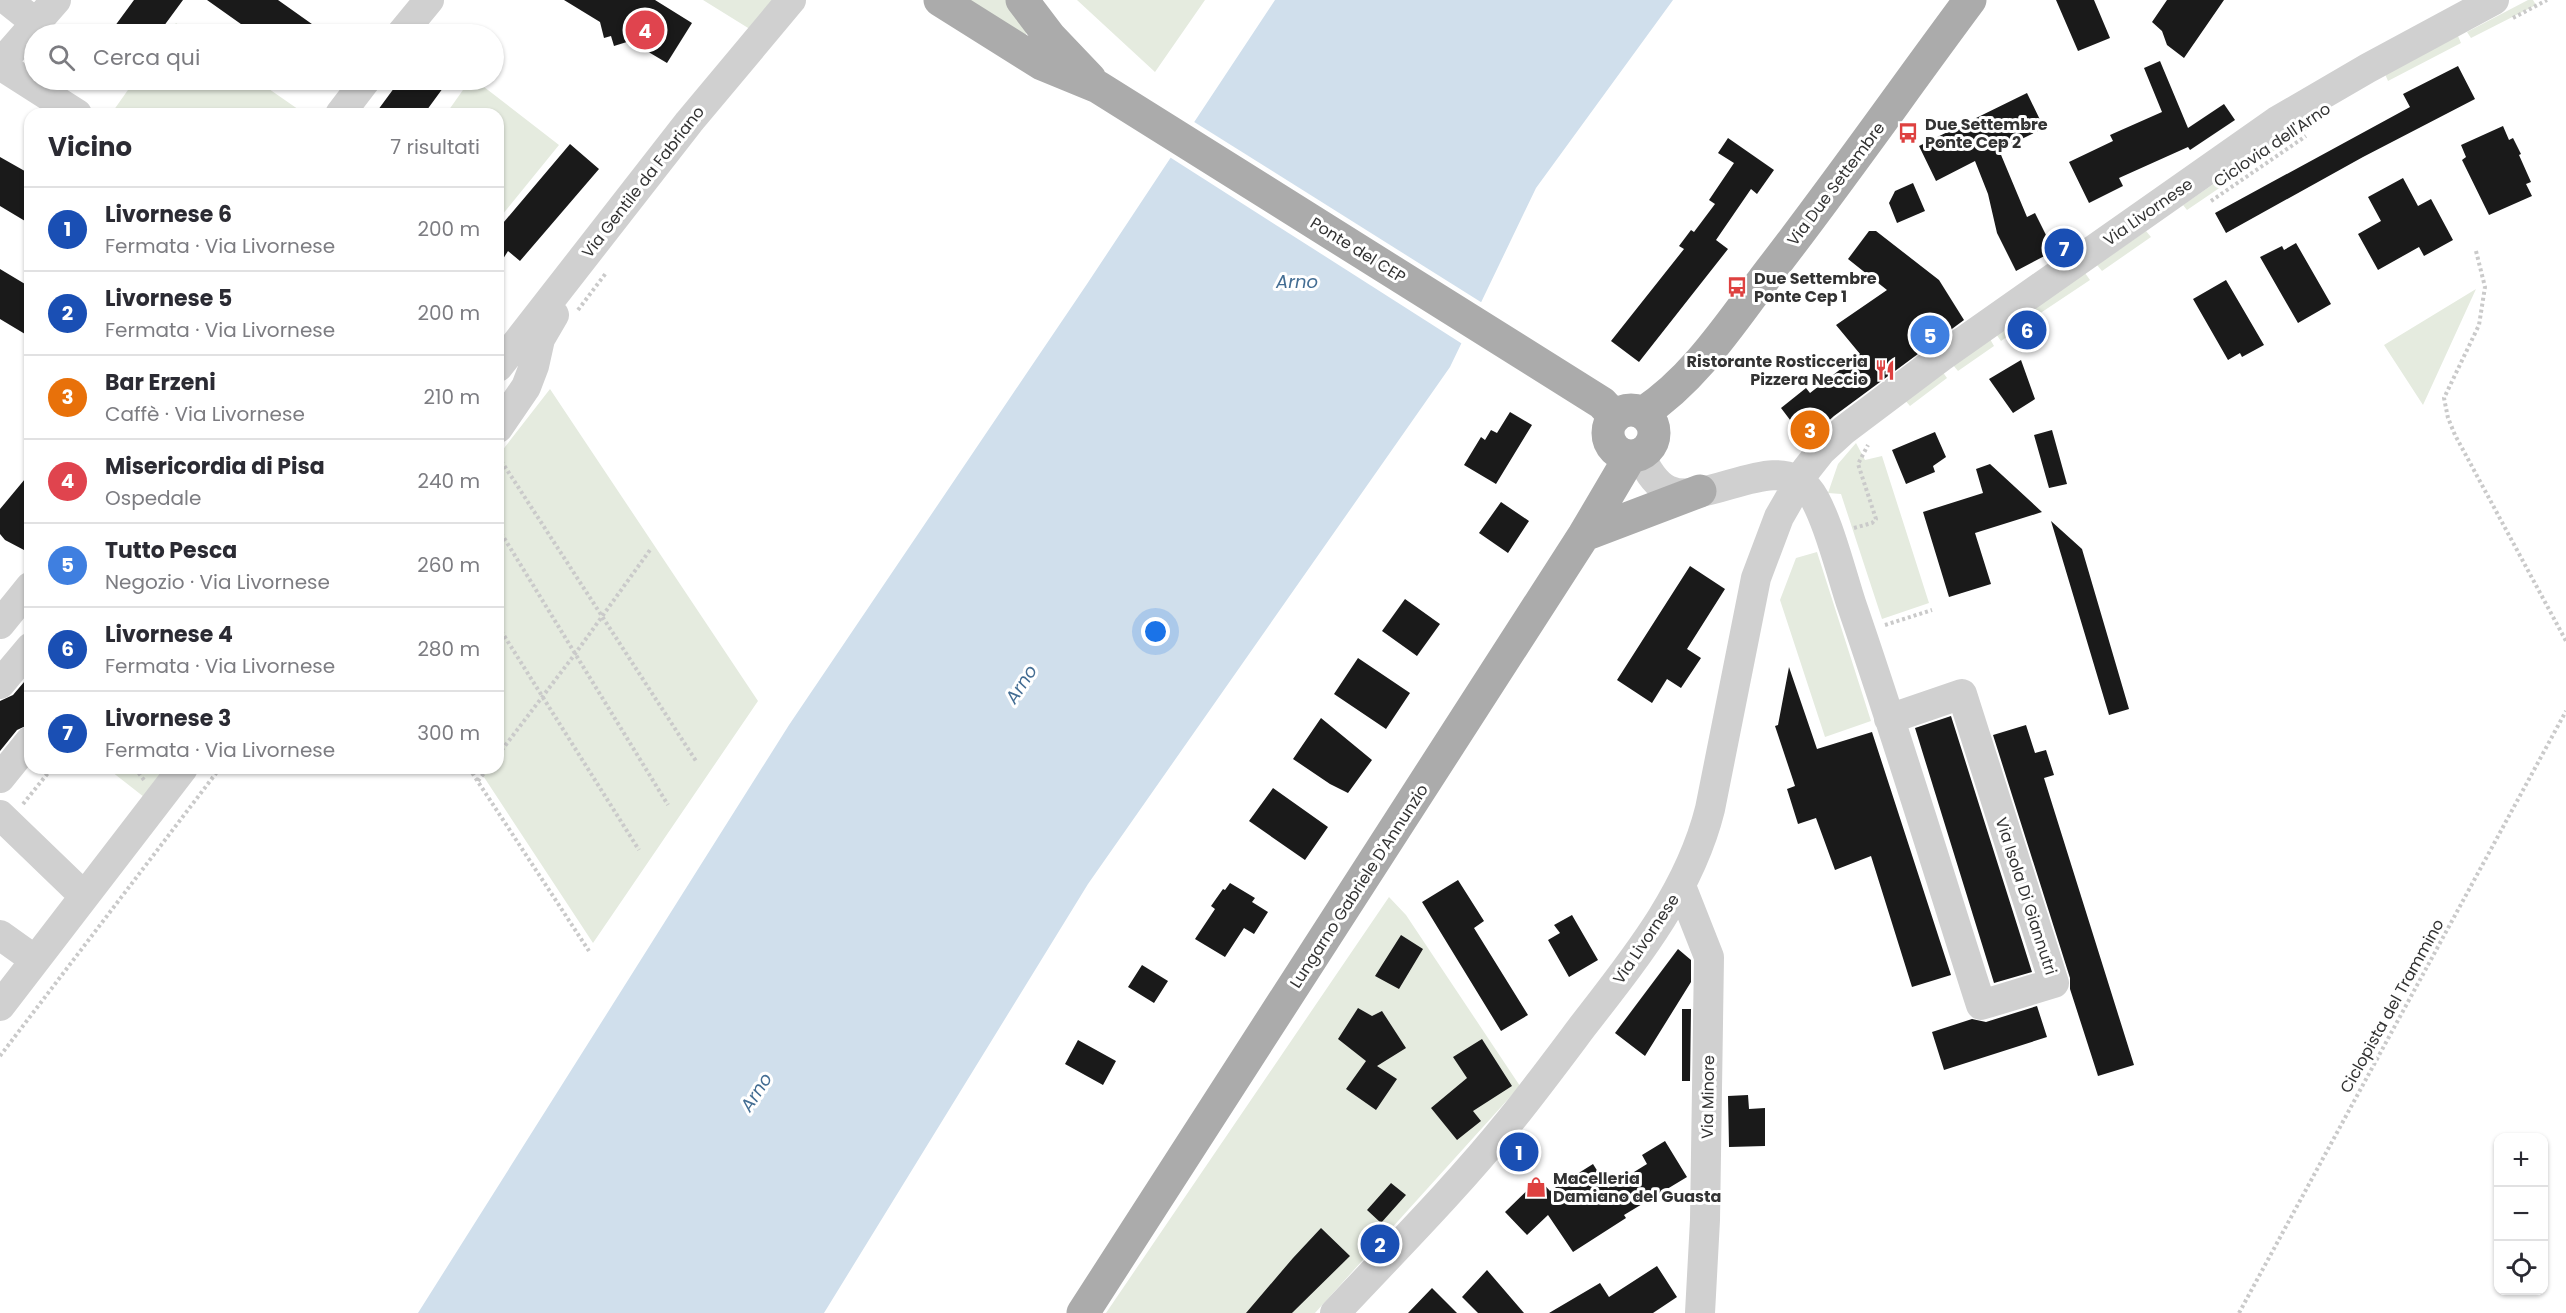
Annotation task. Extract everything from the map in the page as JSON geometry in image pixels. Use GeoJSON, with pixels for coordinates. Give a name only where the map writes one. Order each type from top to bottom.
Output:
{"type":"FeatureCollection","features":[{"type":"Feature","properties":{"kind":"main road","name":"Ponte del CEP"},"geometry":{"type":"LineString","coordinates":[[940,0],[1041,64],[1098,87],[1602,403],[1629,415]]}},
{"type":"Feature","properties":{"kind":"main road","name":"Ponte del CEP"},"geometry":{"type":"LineString","coordinates":[[1022,0],[1050,37],[1098,87]]}},
{"type":"Feature","properties":{"kind":"main road","name":"Via Due Settembre"},"geometry":{"type":"LineString","coordinates":[[1629,415],[1659,402],[1715,343],[1811,218],[1970,0]]}},
{"type":"Feature","properties":{"kind":"main road"},"geometry":{"type":"LineString","coordinates":[[1629,415],[1608,430],[1611,444],[1622,455],[1635,456]]}},
{"type":"Feature","properties":{"kind":"main road","name":"Lungarno Gabriele D'Annunzio"},"geometry":{"type":"LineString","coordinates":[[1083,1313],[1635,456]]}},
{"type":"Feature","properties":{"kind":"main road"},"geometry":{"type":"LineString","coordinates":[[1584,535],[1700,491]]}},
{"type":"Feature","properties":{"kind":"street"},"geometry":{"type":"LineString","coordinates":[[7,0],[36,23],[56,0]]}},
{"type":"Feature","properties":{"kind":"street"},"geometry":{"type":"LineString","coordinates":[[409,24],[429,0]]}},
{"type":"Feature","properties":{"kind":"street","name":"Via Gentile da Fabriano"},"geometry":{"type":"LineString","coordinates":[[504,359],[689,123],[791,0]]}},
{"type":"Feature","properties":{"kind":"street","name":"Via Livornese"},"geometry":{"type":"LineString","coordinates":[[1335,1313],[1509,1123],[1607,995],[1657,926],[1681,886],[1700,844],[1710,809],[1756,578],[1779,517],[1814,460],[1834,438],[1892,392],[2268,127],[2350,78],[2499,11]]}},
{"type":"Feature","properties":{"kind":"street"},"geometry":{"type":"LineString","coordinates":[[24,37],[0,64],[24,80]]}},
{"type":"Feature","properties":{"kind":"street"},"geometry":{"type":"LineString","coordinates":[[40,90],[68,108]]}},
{"type":"Feature","properties":{"kind":"street"},"geometry":{"type":"LineString","coordinates":[[345,108],[358,90]]}},
{"type":"Feature","properties":{"kind":"street"},"geometry":{"type":"LineString","coordinates":[[504,419],[526,387],[540,339],[550,324],[568,276]]}},
{"type":"Feature","properties":{"kind":"street"},"geometry":{"type":"LineString","coordinates":[[1635,456],[1668,490],[1700,491],[1764,476],[1778,476],[1799,482]]}},
{"type":"Feature","properties":{"kind":"street","name":"Via Isola Di Giannutri"},"geometry":{"type":"LineString","coordinates":[[1799,482],[1812,495],[1828,535],[1982,1005],[2054,983],[1962,694],[1889,719]]}},
{"type":"Feature","properties":{"kind":"street"},"geometry":{"type":"LineString","coordinates":[[0,624],[24,594]]}},
{"type":"Feature","properties":{"kind":"street"},"geometry":{"type":"LineString","coordinates":[[0,684],[24,655]]}},
{"type":"Feature","properties":{"kind":"street"},"geometry":{"type":"LineString","coordinates":[[0,778],[24,748]]}},
{"type":"Feature","properties":{"kind":"street"},"geometry":{"type":"LineString","coordinates":[[0,1006],[83,895],[178,774]]}},
{"type":"Feature","properties":{"kind":"street"},"geometry":{"type":"LineString","coordinates":[[9,812],[83,895]]}},
{"type":"Feature","properties":{"kind":"street","name":"Via Minore"},"geometry":{"type":"LineString","coordinates":[[1681,886],[1709,957],[1705,1208],[1700,1313]]}},
{"type":"Feature","properties":{"kind":"street"},"geometry":{"type":"LineString","coordinates":[[0,935],[35,960]]}},
{"type":"Feature","properties":{"kind":"path"},"geometry":{"type":"LineString","coordinates":[[2499,11],[2547,0]]}},
{"type":"Feature","properties":{"kind":"path","name":"Ciclovia dell'Arno"},"geometry":{"type":"LineString","coordinates":[[2206,205],[2311,133]]}},
{"type":"Feature","properties":{"kind":"path"},"geometry":{"type":"LineString","coordinates":[[2476,251],[2485,287],[2479,325],[2444,398],[2448,418],[2566,641]]}},
{"type":"Feature","properties":{"kind":"path"},"geometry":{"type":"LineString","coordinates":[[1828,535],[1872,524],[1876,519],[1858,464],[1872,439]]}},
{"type":"Feature","properties":{"kind":"path"},"geometry":{"type":"LineString","coordinates":[[504,465],[696,761]]}},
{"type":"Feature","properties":{"kind":"path"},"geometry":{"type":"LineString","coordinates":[[504,538],[668,805]]}},
{"type":"Feature","properties":{"kind":"path"},"geometry":{"type":"LineString","coordinates":[[504,747],[543,698],[650,550]]}},
{"type":"Feature","properties":{"kind":"path"},"geometry":{"type":"LineString","coordinates":[[1861,633],[1932,610]]}},
{"type":"Feature","properties":{"kind":"path"},"geometry":{"type":"LineString","coordinates":[[504,636],[639,850]]}},
{"type":"Feature","properties":{"kind":"path","name":"Ciclopista del Trammino"},"geometry":{"type":"LineString","coordinates":[[2239,1313],[2566,711]]}},
{"type":"Feature","properties":{"kind":"path"},"geometry":{"type":"LineString","coordinates":[[9,812],[46,774]]}},
{"type":"Feature","properties":{"kind":"path"},"geometry":{"type":"LineString","coordinates":[[0,1056],[215,774]]}},
{"type":"Feature","properties":{"kind":"path"},"geometry":{"type":"LineString","coordinates":[[473,774],[589,951]]}},
{"type":"Feature","properties":{"kind":"path"},"geometry":{"type":"LineString","coordinates":[[478,782],[484,774]]}},
{"type":"Feature","properties":{"kind":"shaded area"},"geometry":{"type":"Polygon","coordinates":[[[703,0],[777,0],[753,31],[703,0]]]}},
{"type":"Feature","properties":{"kind":"shaded area"},"geometry":{"type":"Polygon","coordinates":[[[958,0],[1009,0],[1029,31],[1018,41],[958,0]]]}},
{"type":"Feature","properties":{"kind":"shaded area"},"geometry":{"type":"Polygon","coordinates":[[[1077,0],[1205,0],[1155,72],[1077,0]]]}},
{"type":"Feature","properties":{"kind":"shaded area"},"geometry":{"type":"Polygon","coordinates":[[[2528,0],[2533,0],[2536,5],[2471,38],[2467,32],[2528,0]]]}},
{"type":"Feature","properties":{"kind":"shaded area"},"geometry":{"type":"Polygon","coordinates":[[[2458,36],[2461,43],[2388,81],[2385,74],[2458,36]]]}},
{"type":"Feature","properties":{"kind":"shaded area"},"geometry":{"type":"Polygon","coordinates":[[[128,90],[270,90],[296,108],[115,108],[128,90]]]}},
{"type":"Feature","properties":{"kind":"shaded area"},"geometry":{"type":"Polygon","coordinates":[[[463,90],[488,90],[559,145],[504,213],[504,108],[450,108],[463,90]]]}},
{"type":"Feature","properties":{"kind":"shaded area"},"geometry":{"type":"Polygon","coordinates":[[[2324,109],[2329,115],[2295,138],[2290,132],[2324,109]]]}},
{"type":"Feature","properties":{"kind":"shaded area"},"geometry":{"type":"Polygon","coordinates":[[[2283,136],[2287,142],[2187,210],[2183,205],[2283,136]]]}},
{"type":"Feature","properties":{"kind":"shaded area"},"geometry":{"type":"Polygon","coordinates":[[[2146,231],[2151,237],[2102,271],[2097,265],[2146,231]]]}},
{"type":"Feature","properties":{"kind":"shaded area"},"geometry":{"type":"Polygon","coordinates":[[[2085,273],[2090,280],[2039,314],[2035,308],[2085,273]]]}},
{"type":"Feature","properties":{"kind":"shaded area"},"geometry":{"type":"Polygon","coordinates":[[[2476,289],[2423,405],[2384,345],[2476,289]]]}},
{"type":"Feature","properties":{"kind":"shaded area"},"geometry":{"type":"Polygon","coordinates":[[[2027,313],[2031,320],[2001,341],[1996,334],[2027,313]]]}},
{"type":"Feature","properties":{"kind":"shaded area"},"geometry":{"type":"Polygon","coordinates":[[[1990,339],[1994,346],[1958,371],[1953,365],[1990,339]]]}},
{"type":"Feature","properties":{"kind":"shaded area"},"geometry":{"type":"Polygon","coordinates":[[[1942,371],[1947,378],[1910,406],[1904,399],[1942,371]]]}},
{"type":"Feature","properties":{"kind":"shaded area"},"geometry":{"type":"Polygon","coordinates":[[[550,389],[758,701],[593,943],[482,774],[504,774],[504,448],[550,389]]]}},
{"type":"Feature","properties":{"kind":"shaded area"},"geometry":{"type":"Polygon","coordinates":[[[1856,443],[1865,460],[1882,456],[1929,603],[1882,619],[1841,494],[1828,493],[1838,464],[1856,443]]]}},
{"type":"Feature","properties":{"kind":"shaded area"},"geometry":{"type":"Polygon","coordinates":[[[1817,552],[1871,721],[1825,737],[1780,600],[1796,558],[1817,552]]]}},
{"type":"Feature","properties":{"kind":"shaded area"},"geometry":{"type":"Polygon","coordinates":[[[115,774],[161,774],[144,797],[115,774]]]}},
{"type":"Feature","properties":{"kind":"shaded area"},"geometry":{"type":"Polygon","coordinates":[[[1389,897],[1406,915],[1520,1086],[1315,1313],[1106,1313],[1389,897]]]}},
{"type":"Feature","properties":{"kind":"water","name":"Arno"},"geometry":{"type":"Polygon","coordinates":[[[1275,0],[1673,0],[1536,188],[1450,367],[1088,884],[824,1313],[418,1313],[789,725],[1087,284],[1275,0]]]}},
{"type":"Feature","properties":{"kind":"pier"},"geometry":{"type":"Polygon","coordinates":[[[1191,120],[1484,304],[1464,345],[1168,156],[1191,120]]]}},
{"type":"Feature","properties":{"kind":"building"},"geometry":{"type":"Polygon","coordinates":[[[134,0],[183,0],[165,24],[116,24],[134,0]]]}},
{"type":"Feature","properties":{"kind":"building"},"geometry":{"type":"Polygon","coordinates":[[[207,0],[278,0],[312,24],[241,24],[207,0]]]}},
{"type":"Feature","properties":{"kind":"building"},"geometry":{"type":"Polygon","coordinates":[[[564,0],[655,0],[692,23],[667,63],[630,41],[614,46],[611,36],[604,38],[600,22],[564,0]]]}},
{"type":"Feature","properties":{"kind":"building"},"geometry":{"type":"Polygon","coordinates":[[[2056,0],[2094,0],[2110,38],[2078,51],[2056,0]]]}},
{"type":"Feature","properties":{"kind":"building"},"geometry":{"type":"Polygon","coordinates":[[[2167,0],[2224,0],[2184,58],[2167,45],[2162,31],[2152,22],[2167,0]]]}},
{"type":"Feature","properties":{"kind":"building"},"geometry":{"type":"Polygon","coordinates":[[[2160,61],[2188,128],[2224,104],[2235,120],[2190,150],[2188,147],[2119,178],[2123,186],[2089,203],[2069,162],[2113,141],[2110,135],[2162,112],[2144,68],[2160,61]]]}},
{"type":"Feature","properties":{"kind":"building"},"geometry":{"type":"Polygon","coordinates":[[[2458,66],[2475,99],[2363,157],[2226,233],[2215,213],[2410,107],[2403,94],[2458,66]]]}},
{"type":"Feature","properties":{"kind":"building"},"geometry":{"type":"Polygon","coordinates":[[[393,90],[442,90],[428,108],[379,108],[393,90]]]}},
{"type":"Feature","properties":{"kind":"building"},"geometry":{"type":"Polygon","coordinates":[[[2027,93],[2044,128],[1999,150],[2027,217],[2035,213],[2054,251],[2016,271],[1997,233],[1988,194],[1975,161],[1936,181],[1919,146],[2027,93]]]}},
{"type":"Feature","properties":{"kind":"building"},"geometry":{"type":"Polygon","coordinates":[[[2503,126],[2509,140],[2513,138],[2521,154],[2519,155],[2531,182],[2526,184],[2532,196],[2489,215],[2462,160],[2466,157],[2461,145],[2503,126]]]}},
{"type":"Feature","properties":{"kind":"building"},"geometry":{"type":"Polygon","coordinates":[[[1728,138],[1774,170],[1757,194],[1751,189],[1716,240],[1728,249],[1639,362],[1611,341],[1684,249],[1679,246],[1691,230],[1694,232],[1715,204],[1709,200],[1734,163],[1718,153],[1728,138]]]}},
{"type":"Feature","properties":{"kind":"building"},"geometry":{"type":"Polygon","coordinates":[[[570,144],[599,169],[520,261],[508,251],[504,257],[504,222],[570,144]]]}},
{"type":"Feature","properties":{"kind":"building"},"geometry":{"type":"Polygon","coordinates":[[[0,157],[24,171],[24,220],[0,206],[0,157]]]}},
{"type":"Feature","properties":{"kind":"building"},"geometry":{"type":"Polygon","coordinates":[[[2403,178],[2418,206],[2431,199],[2453,240],[2424,256],[2419,247],[2378,270],[2358,234],[2381,221],[2368,197],[2403,178]]]}},
{"type":"Feature","properties":{"kind":"building"},"geometry":{"type":"Polygon","coordinates":[[[1913,183],[1925,211],[1897,223],[1889,203],[1895,191],[1913,183]]]}},
{"type":"Feature","properties":{"kind":"building"},"geometry":{"type":"Polygon","coordinates":[[[1869,231],[1876,231],[1939,280],[1964,320],[1834,416],[1806,441],[1781,408],[1806,388],[1810,393],[1860,354],[1836,325],[1887,290],[1848,259],[1869,231]]]}},
{"type":"Feature","properties":{"kind":"building"},"geometry":{"type":"Polygon","coordinates":[[[2296,243],[2331,304],[2298,323],[2260,257],[2282,246],[2284,250],[2296,243]]]}},
{"type":"Feature","properties":{"kind":"building"},"geometry":{"type":"Polygon","coordinates":[[[0,269],[24,283],[24,333],[0,319],[0,269]]]}},
{"type":"Feature","properties":{"kind":"building"},"geometry":{"type":"Polygon","coordinates":[[[2226,280],[2264,345],[2242,357],[2240,353],[2228,360],[2193,299],[2226,280]]]}},
{"type":"Feature","properties":{"kind":"building"},"geometry":{"type":"Polygon","coordinates":[[[2021,360],[2035,399],[2013,413],[1989,379],[2021,360]]]}},
{"type":"Feature","properties":{"kind":"building"},"geometry":{"type":"Polygon","coordinates":[[[1510,412],[1532,425],[1496,484],[1464,465],[1481,437],[1485,440],[1491,430],[1497,433],[1510,412]]]}},
{"type":"Feature","properties":{"kind":"building"},"geometry":{"type":"Polygon","coordinates":[[[2052,430],[2067,484],[2049,488],[2034,435],[2052,430]]]}},
{"type":"Feature","properties":{"kind":"building"},"geometry":{"type":"Polygon","coordinates":[[[1935,432],[1946,457],[1933,466],[1935,472],[1906,484],[1892,450],[1935,432]]]}},
{"type":"Feature","properties":{"kind":"building"},"geometry":{"type":"Polygon","coordinates":[[[1990,464],[2042,512],[1975,533],[1991,584],[1949,597],[1923,512],[1983,493],[1976,469],[1990,464]]]}},
{"type":"Feature","properties":{"kind":"building"},"geometry":{"type":"Polygon","coordinates":[[[24,480],[24,550],[5,540],[0,534],[0,509],[24,480]]]}},
{"type":"Feature","properties":{"kind":"building"},"geometry":{"type":"Polygon","coordinates":[[[1501,502],[1529,521],[1508,553],[1479,533],[1501,502]]]}},
{"type":"Feature","properties":{"kind":"building"},"geometry":{"type":"Polygon","coordinates":[[[2051,521],[2082,549],[2129,709],[2109,715],[2051,521]]]}},
{"type":"Feature","properties":{"kind":"building"},"geometry":{"type":"Polygon","coordinates":[[[1690,566],[1725,589],[1687,649],[1701,658],[1681,688],[1667,679],[1652,703],[1617,680],[1690,566]]]}},
{"type":"Feature","properties":{"kind":"building"},"geometry":{"type":"Polygon","coordinates":[[[1405,599],[1440,624],[1417,656],[1382,631],[1405,599]]]}},
{"type":"Feature","properties":{"kind":"building"},"geometry":{"type":"Polygon","coordinates":[[[1358,658],[1410,693],[1386,729],[1334,694],[1358,658]]]}},
{"type":"Feature","properties":{"kind":"building"},"geometry":{"type":"Polygon","coordinates":[[[1789,667],[1817,749],[1872,732],[1951,975],[1912,987],[1871,856],[1835,870],[1816,818],[1798,824],[1787,789],[1795,786],[1775,726],[1778,725],[1789,667]]]}},
{"type":"Feature","properties":{"kind":"building"},"geometry":{"type":"Polygon","coordinates":[[[24,682],[24,727],[17,730],[0,751],[0,701],[13,695],[24,682]]]}},
{"type":"Feature","properties":{"kind":"building"},"geometry":{"type":"Polygon","coordinates":[[[1951,716],[2032,972],[1994,983],[1915,728],[1951,716]]]}},
{"type":"Feature","properties":{"kind":"building"},"geometry":{"type":"Polygon","coordinates":[[[1321,718],[1372,760],[1348,793],[1330,784],[1293,759],[1321,718]]]}},
{"type":"Feature","properties":{"kind":"building"},"geometry":{"type":"Polygon","coordinates":[[[2026,725],[2035,753],[2046,750],[2054,775],[2044,778],[2134,1065],[2098,1076],[2070,989],[2070,978],[1993,735],[2026,725]]]}},
{"type":"Feature","properties":{"kind":"building"},"geometry":{"type":"Polygon","coordinates":[[[1273,788],[1328,827],[1305,860],[1249,821],[1273,788]]]}},
{"type":"Feature","properties":{"kind":"building"},"geometry":{"type":"Polygon","coordinates":[[[1458,880],[1484,921],[1474,928],[1528,1015],[1501,1031],[1422,902],[1458,880]]]}},
{"type":"Feature","properties":{"kind":"building"},"geometry":{"type":"Polygon","coordinates":[[[1230,883],[1255,898],[1252,902],[1268,912],[1254,934],[1244,928],[1225,957],[1195,939],[1215,909],[1211,906],[1230,883]]]}},
{"type":"Feature","properties":{"kind":"building"},"geometry":{"type":"Polygon","coordinates":[[[1572,915],[1598,960],[1569,977],[1548,940],[1560,933],[1554,925],[1572,915]]]}},
{"type":"Feature","properties":{"kind":"building"},"geometry":{"type":"Polygon","coordinates":[[[1401,935],[1423,949],[1399,989],[1375,976],[1401,935]]]}},
{"type":"Feature","properties":{"kind":"building"},"geometry":{"type":"Polygon","coordinates":[[[1678,949],[1691,960],[1691,982],[1645,1056],[1615,1033],[1678,949]]]}},
{"type":"Feature","properties":{"kind":"building"},"geometry":{"type":"Polygon","coordinates":[[[1142,965],[1168,981],[1154,1003],[1128,987],[1142,965]]]}},
{"type":"Feature","properties":{"kind":"building"},"geometry":{"type":"Polygon","coordinates":[[[2037,1006],[2047,1037],[1944,1070],[1932,1032],[1972,1019],[1986,1022],[2037,1006]]]}},
{"type":"Feature","properties":{"kind":"building"},"geometry":{"type":"Polygon","coordinates":[[[1358,1008],[1372,1016],[1382,1011],[1406,1048],[1377,1066],[1397,1079],[1376,1110],[1346,1089],[1366,1061],[1338,1039],[1358,1008]]]}},
{"type":"Feature","properties":{"kind":"building"},"geometry":{"type":"Polygon","coordinates":[[[1682,1009],[1691,1009],[1690,1081],[1682,1081],[1682,1009]]]}},
{"type":"Feature","properties":{"kind":"building"},"geometry":{"type":"Polygon","coordinates":[[[1482,1039],[1512,1086],[1473,1111],[1481,1121],[1457,1140],[1431,1108],[1467,1078],[1453,1057],[1482,1039]]]}},
{"type":"Feature","properties":{"kind":"building"},"geometry":{"type":"Polygon","coordinates":[[[1078,1040],[1116,1061],[1103,1085],[1065,1064],[1078,1040]]]}},
{"type":"Feature","properties":{"kind":"building"},"geometry":{"type":"Polygon","coordinates":[[[1748,1095],[1749,1109],[1765,1108],[1765,1146],[1729,1147],[1728,1096],[1748,1095]]]}},
{"type":"Feature","properties":{"kind":"building"},"geometry":{"type":"Polygon","coordinates":[[[1665,1141],[1687,1177],[1624,1215],[1626,1218],[1573,1252],[1548,1215],[1527,1235],[1505,1212],[1539,1179],[1550,1191],[1593,1164],[1608,1188],[1647,1164],[1642,1155],[1665,1141]]]}},
{"type":"Feature","properties":{"kind":"building"},"geometry":{"type":"Polygon","coordinates":[[[1391,1183],[1406,1195],[1381,1223],[1367,1210],[1391,1183]]]}},
{"type":"Feature","properties":{"kind":"building"},"geometry":{"type":"Polygon","coordinates":[[[1321,1228],[1350,1256],[1292,1313],[1246,1313],[1293,1258],[1321,1228]]]}},
{"type":"Feature","properties":{"kind":"building"},"geometry":{"type":"Polygon","coordinates":[[[1657,1266],[1677,1297],[1653,1313],[1549,1313],[1600,1283],[1609,1297],[1657,1266]]]}},
{"type":"Feature","properties":{"kind":"building"},"geometry":{"type":"Polygon","coordinates":[[[1487,1270],[1524,1313],[1478,1313],[1462,1297],[1487,1270]]]}},
{"type":"Feature","properties":{"kind":"building"},"geometry":{"type":"Polygon","coordinates":[[[1432,1288],[1457,1313],[1408,1313],[1432,1288]]]}},
{"type":"Feature","properties":{"kind":"place","name":"Misericordia di Pisa"},"geometry":{"type":"Point","coordinates":[645,30]}},
{"type":"Feature","properties":{"kind":"place","name":"Due Settembre Ponte Cep 2"},"geometry":{"type":"Point","coordinates":[1908,133]}},
{"type":"Feature","properties":{"kind":"place","name":"Livornese 3"},"geometry":{"type":"Point","coordinates":[2064,248]}},
{"type":"Feature","properties":{"kind":"place","name":"Due Settembre Ponte Cep 1"},"geometry":{"type":"Point","coordinates":[1737,287]}},
{"type":"Feature","properties":{"kind":"place","name":"Livornese 4"},"geometry":{"type":"Point","coordinates":[2027,330]}},
{"type":"Feature","properties":{"kind":"place","name":"Tutto Pesca"},"geometry":{"type":"Point","coordinates":[1930,335]}},
{"type":"Feature","properties":{"kind":"place","name":"Ristorante Rosticceria Pizzera Neccio"},"geometry":{"type":"Point","coordinates":[1885,370]}},
{"type":"Feature","properties":{"kind":"place","name":"Bar Erzeni"},"geometry":{"type":"Point","coordinates":[1810,430]}},
{"type":"Feature","properties":{"kind":"place","name":"Livornese 6"},"geometry":{"type":"Point","coordinates":[1519,1152]}},
{"type":"Feature","properties":{"kind":"place","name":"Macelleria Damiano del Guasta"},"geometry":{"type":"Point","coordinates":[1536,1187]}},
{"type":"Feature","properties":{"kind":"place","name":"Livornese 5"},"geometry":{"type":"Point","coordinates":[1380,1244]}}]}
